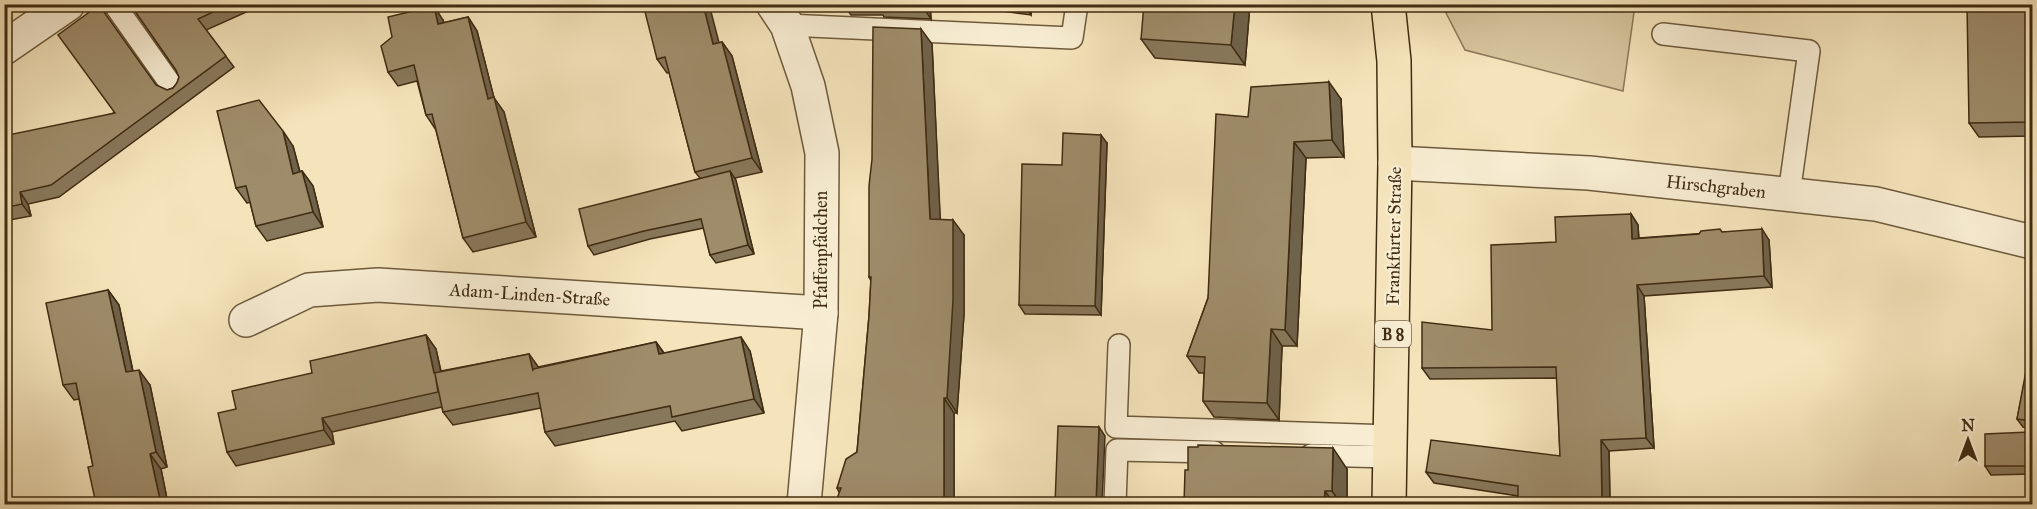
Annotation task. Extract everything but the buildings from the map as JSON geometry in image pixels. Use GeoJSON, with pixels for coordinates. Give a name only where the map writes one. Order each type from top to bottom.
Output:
{"type":"FeatureCollection","features":[{"type":"Feature","properties":{"kind":"main road","name":"Frankfurter Straße"},"geometry":{"type":"LineString","coordinates":[[1388,4],[1394,61],[1395,163],[1389,504]]}},
{"type":"Feature","properties":{"kind":"street"},"geometry":{"type":"LineString","coordinates":[[4,48],[68,4]]}},
{"type":"Feature","properties":{"kind":"street","name":"Pfaffenpfädchen"},"geometry":{"type":"LineString","coordinates":[[780,15],[808,86],[822,153],[821,313],[804,504]]}},
{"type":"Feature","properties":{"kind":"street","name":"Hirschgraben"},"geometry":{"type":"LineString","coordinates":[[1395,163],[1589,173],[1876,204],[2032,242]]}},
{"type":"Feature","properties":{"kind":"street","name":"Adam-Linden-Straße"},"geometry":{"type":"LineString","coordinates":[[246,320],[309,290],[378,285],[821,313]]}},
{"type":"Feature","properties":{"kind":"lane"},"geometry":{"type":"LineString","coordinates":[[114,4],[174,89]]}},
{"type":"Feature","properties":{"kind":"lane"},"geometry":{"type":"LineString","coordinates":[[780,15],[1072,38],[1077,4]]}},
{"type":"Feature","properties":{"kind":"lane"},"geometry":{"type":"LineString","coordinates":[[1664,34],[1809,51],[1789,194]]}},
{"type":"Feature","properties":{"kind":"lane"},"geometry":{"type":"LineString","coordinates":[[1119,345],[1116,427],[1391,447]]}},
{"type":"Feature","properties":{"kind":"lane"},"geometry":{"type":"LineString","coordinates":[[1296,455],[1391,447]]}},
{"type":"Feature","properties":{"kind":"lane"},"geometry":{"type":"LineString","coordinates":[[1115,504],[1117,450],[1236,453]]}},
{"type":"Feature","properties":{"kind":"shaded area"},"geometry":{"type":"Polygon","coordinates":[[[1442,5],[1635,5],[1623,91],[1465,50],[1442,5]]]}}]}
